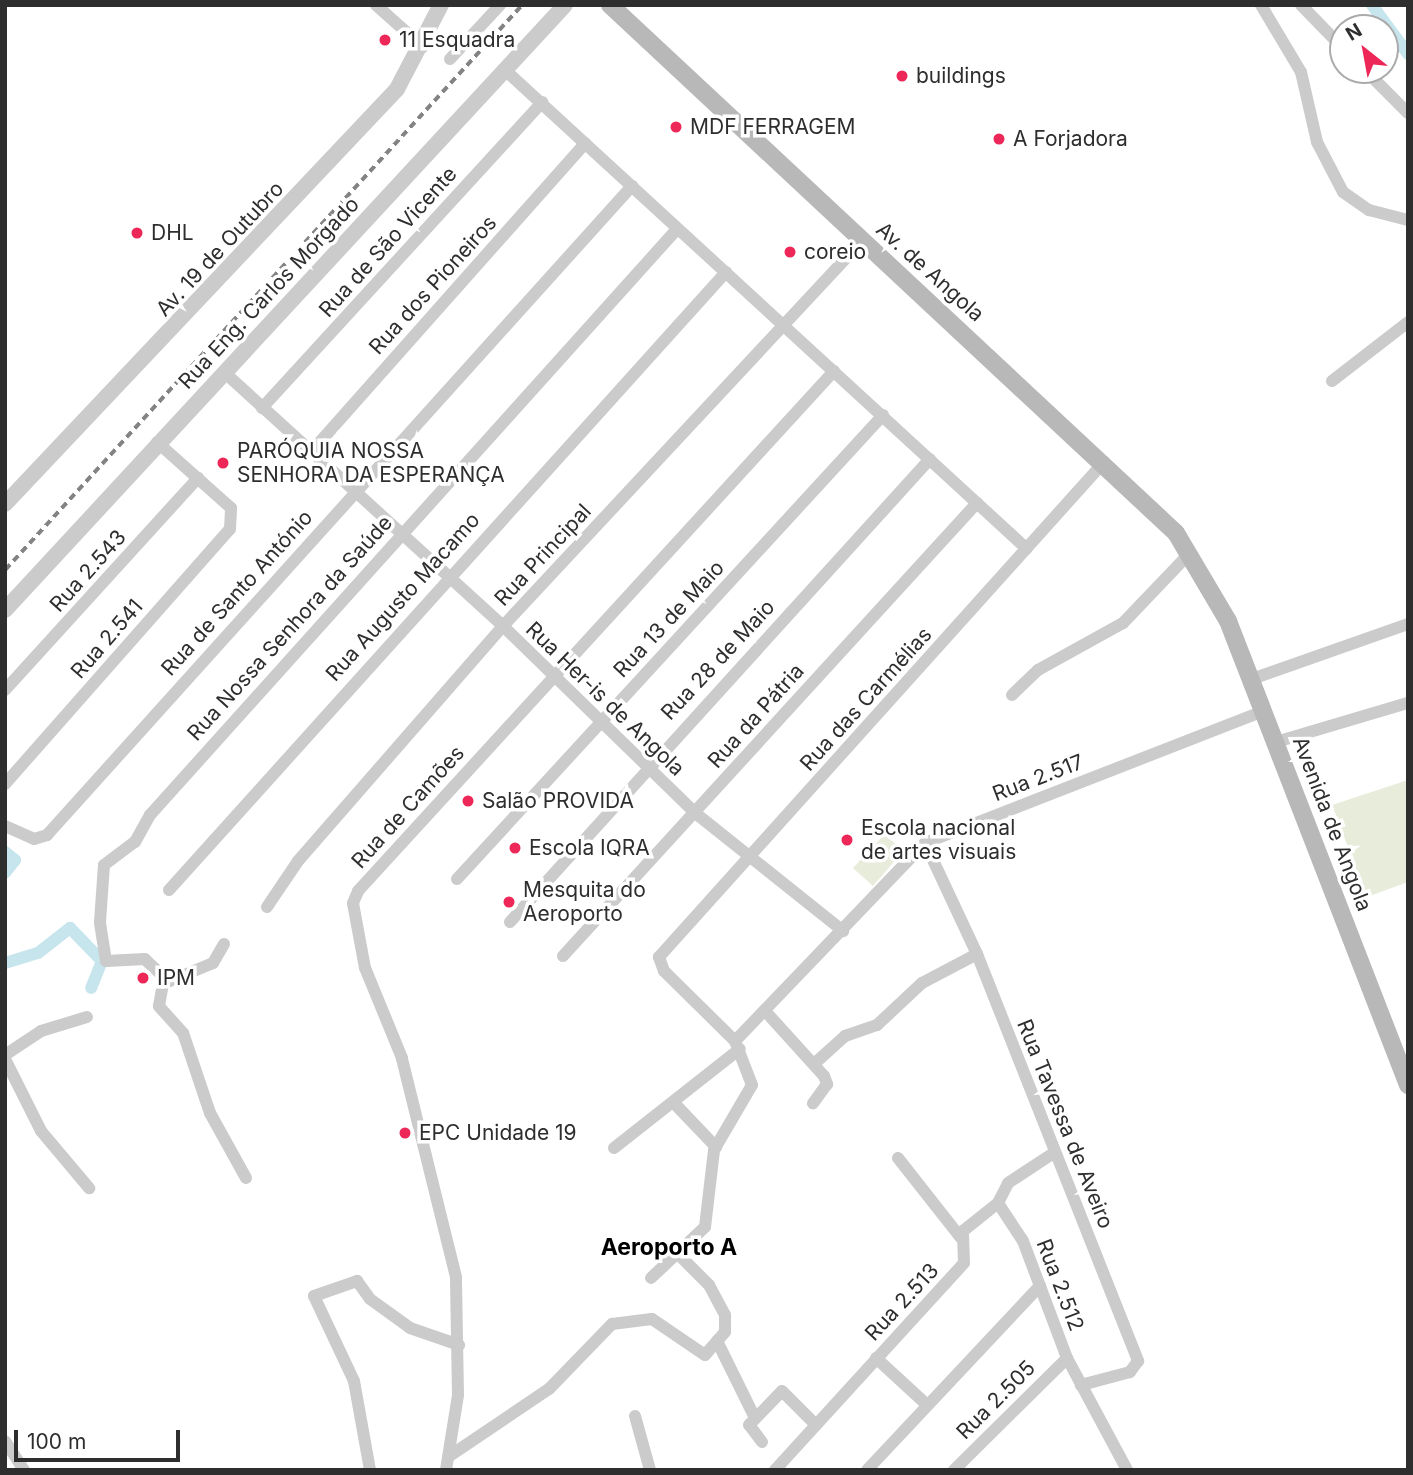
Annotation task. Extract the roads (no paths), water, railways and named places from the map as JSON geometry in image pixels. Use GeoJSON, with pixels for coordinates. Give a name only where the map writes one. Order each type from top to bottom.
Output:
{"type":"FeatureCollection","features":[{"type":"Feature","properties":{"kind":"main road","name":"Av. de Angola"},"geometry":{"type":"LineString","coordinates":[[610,5],[862,241],[1104,462],[1190,553],[1208,582]]}},
{"type":"Feature","properties":{"kind":"main road","name":"Avenida de Angola"},"geometry":{"type":"LineString","coordinates":[[1208,582],[1252,679],[1408,1085]]}},
{"type":"Feature","properties":{"kind":"street"},"geometry":{"type":"LineString","coordinates":[[376,5],[424,47]]}},
{"type":"Feature","properties":{"kind":"street","name":"Av. 19 de Outubro"},"geometry":{"type":"LineString","coordinates":[[5,504],[397,89],[424,47],[441,5]]}},
{"type":"Feature","properties":{"kind":"street"},"geometry":{"type":"LineString","coordinates":[[450,59],[500,5]]}},
{"type":"Feature","properties":{"kind":"street","name":"Rua Eng. Carlos Morgado"},"geometry":{"type":"LineString","coordinates":[[5,610],[157,442],[565,5]]}},
{"type":"Feature","properties":{"kind":"street"},"geometry":{"type":"LineString","coordinates":[[1261,5],[1301,72],[1317,142],[1343,192],[1369,210],[1408,220]]}},
{"type":"Feature","properties":{"kind":"street"},"geometry":{"type":"LineString","coordinates":[[1301,5],[1329,34]]}},
{"type":"Feature","properties":{"kind":"street"},"geometry":{"type":"LineString","coordinates":[[505,70],[1027,549]]}},
{"type":"Feature","properties":{"kind":"street"},"geometry":{"type":"LineString","coordinates":[[1379,84],[1408,113]]}},
{"type":"Feature","properties":{"kind":"street","name":"Rua de São Vicente"},"geometry":{"type":"LineString","coordinates":[[262,408],[542,102]]}},
{"type":"Feature","properties":{"kind":"street","name":"Rua dos Pioneiros"},"geometry":{"type":"LineString","coordinates":[[311,452],[585,143]]}},
{"type":"Feature","properties":{"kind":"street","name":"Rua de Santo António"},"geometry":{"type":"LineString","coordinates":[[5,826],[41,839],[632,186]]}},
{"type":"Feature","properties":{"kind":"street","name":"Rua Nossa Senhora da Saúde"},"geometry":{"type":"LineString","coordinates":[[165,983],[145,959],[111,964],[102,947],[107,859],[133,845],[150,815],[399,534],[677,229]]}},
{"type":"Feature","properties":{"kind":"street","name":"Rua Principal"},"geometry":{"type":"LineString","coordinates":[[267,907],[298,861],[503,626],[862,241]]}},
{"type":"Feature","properties":{"kind":"street","name":"Rua Augusto Macamo"},"geometry":{"type":"LineString","coordinates":[[169,890],[446,578],[726,272]]}},
{"type":"Feature","properties":{"kind":"street"},"geometry":{"type":"LineString","coordinates":[[1332,381],[1408,322]]}},
{"type":"Feature","properties":{"kind":"street","name":"Rua de Camões"},"geometry":{"type":"LineString","coordinates":[[447,1463],[459,1345],[452,1258],[402,1058],[365,968],[353,904],[553,676],[834,371]]}},
{"type":"Feature","properties":{"kind":"street","name":"Rua Her-is de Angola"},"geometry":{"type":"LineString","coordinates":[[224,372],[446,578],[503,626],[694,813],[843,931]]}},
{"type":"Feature","properties":{"kind":"street","name":"Rua 13 de Maio"},"geometry":{"type":"LineString","coordinates":[[457,880],[883,415]]}},
{"type":"Feature","properties":{"kind":"street"},"geometry":{"type":"LineString","coordinates":[[157,442],[198,478]]}},
{"type":"Feature","properties":{"kind":"street","name":"Rua 28 de Maio"},"geometry":{"type":"LineString","coordinates":[[510,922],[647,766],[930,458]]}},
{"type":"Feature","properties":{"kind":"street","name":"Rua das Carmélias"},"geometry":{"type":"LineString","coordinates":[[738,1045],[658,962],[1104,462]]}},
{"type":"Feature","properties":{"kind":"street","name":"Rua 2.541"},"geometry":{"type":"LineString","coordinates":[[5,784],[230,529],[233,518],[198,478]]}},
{"type":"Feature","properties":{"kind":"street","name":"Rua 2.543"},"geometry":{"type":"LineString","coordinates":[[5,690],[198,478]]}},
{"type":"Feature","properties":{"kind":"street","name":"Rua da Pátria"},"geometry":{"type":"LineString","coordinates":[[563,956],[977,503]]}},
{"type":"Feature","properties":{"kind":"street"},"geometry":{"type":"LineString","coordinates":[[1012,695],[1038,670],[1123,622],[1190,553]]}},
{"type":"Feature","properties":{"kind":"street"},"geometry":{"type":"LineString","coordinates":[[1252,679],[1408,624]]}},
{"type":"Feature","properties":{"kind":"street"},"geometry":{"type":"LineString","coordinates":[[1276,742],[1408,703]]}},
{"type":"Feature","properties":{"kind":"street","name":"Rua 2.517"},"geometry":{"type":"LineString","coordinates":[[614,1147],[674,1103],[738,1045],[925,843],[1264,711]]}},
{"type":"Feature","properties":{"kind":"street","name":"Rua Tavessa de Aveiro"},"geometry":{"type":"LineString","coordinates":[[925,843],[977,954],[1138,1361],[1130,1372],[1081,1385]]}},
{"type":"Feature","properties":{"kind":"street"},"geometry":{"type":"LineString","coordinates":[[224,944],[213,963],[165,983],[159,1006],[183,1033],[210,1113],[247,1178]]}},
{"type":"Feature","properties":{"kind":"street"},"geometry":{"type":"LineString","coordinates":[[814,1064],[845,1036],[877,1025],[922,983],[977,954]]}},
{"type":"Feature","properties":{"kind":"street"},"geometry":{"type":"LineString","coordinates":[[766,1012],[814,1064],[827,1084],[813,1103]]}},
{"type":"Feature","properties":{"kind":"street"},"geometry":{"type":"LineString","coordinates":[[87,1017],[41,1031],[5,1057],[41,1131],[89,1188]]}},
{"type":"Feature","properties":{"kind":"street"},"geometry":{"type":"LineString","coordinates":[[651,1278],[679,1255],[705,1227],[716,1147],[752,1085],[738,1045]]}},
{"type":"Feature","properties":{"kind":"street"},"geometry":{"type":"LineString","coordinates":[[674,1103],[716,1147]]}},
{"type":"Feature","properties":{"kind":"street"},"geometry":{"type":"LineString","coordinates":[[898,1158],[961,1238],[998,1203],[1008,1184],[1055,1152]]}},
{"type":"Feature","properties":{"kind":"street","name":"Rua 2.512"},"geometry":{"type":"LineString","coordinates":[[998,1203],[1040,1286],[1067,1358],[1127,1470]]}},
{"type":"Feature","properties":{"kind":"street","name":"Rua 2.513"},"geometry":{"type":"LineString","coordinates":[[775,1470],[964,1263],[961,1238]]}},
{"type":"Feature","properties":{"kind":"street"},"geometry":{"type":"LineString","coordinates":[[447,1463],[549,1390],[611,1324],[652,1319],[702,1355],[718,1341],[727,1325],[717,1297],[679,1255]]}},
{"type":"Feature","properties":{"kind":"street"},"geometry":{"type":"LineString","coordinates":[[370,1470],[354,1381],[314,1296],[358,1281],[370,1299],[410,1328],[459,1345]]}},
{"type":"Feature","properties":{"kind":"street"},"geometry":{"type":"LineString","coordinates":[[867,1470],[926,1404],[1040,1286]]}},
{"type":"Feature","properties":{"kind":"street"},"geometry":{"type":"LineString","coordinates":[[718,1341],[754,1416]]}},
{"type":"Feature","properties":{"kind":"street"},"geometry":{"type":"LineString","coordinates":[[876,1358],[926,1404]]}},
{"type":"Feature","properties":{"kind":"street","name":"Rua 2.505"},"geometry":{"type":"LineString","coordinates":[[954,1470],[1067,1358]]}},
{"type":"Feature","properties":{"kind":"street"},"geometry":{"type":"LineString","coordinates":[[762,1442],[748,1427],[754,1416],[782,1391],[816,1426]]}},
{"type":"Feature","properties":{"kind":"street"},"geometry":{"type":"LineString","coordinates":[[635,1416],[650,1470]]}},
{"type":"Feature","properties":{"kind":"street"},"geometry":{"type":"LineString","coordinates":[[5,1441],[24,1470]]}},
{"type":"Feature","properties":{"kind":"waterway"},"geometry":{"type":"LineString","coordinates":[[1372,5],[1408,54]]}},
{"type":"Feature","properties":{"kind":"waterway"},"geometry":{"type":"LineString","coordinates":[[5,852],[15,860],[5,873]]}},
{"type":"Feature","properties":{"kind":"waterway"},"geometry":{"type":"LineString","coordinates":[[5,963],[38,953],[70,928],[102,961],[91,988]]}},
{"type":"Feature","properties":{"kind":"railway"},"geometry":{"type":"LineString","coordinates":[[5,570],[522,5]]}},
{"type":"Feature","properties":{"kind":"place","name":"11 Esquadra"},"geometry":{"type":"Point","coordinates":[385,40]}},
{"type":"Feature","properties":{"kind":"place","name":"buildings"},"geometry":{"type":"Point","coordinates":[902,76]}},
{"type":"Feature","properties":{"kind":"place","name":"MDF FERRAGEM"},"geometry":{"type":"Point","coordinates":[676,127]}},
{"type":"Feature","properties":{"kind":"place","name":"A Forjadora"},"geometry":{"type":"Point","coordinates":[999,139]}},
{"type":"Feature","properties":{"kind":"place","name":"DHL"},"geometry":{"type":"Point","coordinates":[137,233]}},
{"type":"Feature","properties":{"kind":"place","name":"coreio"},"geometry":{"type":"Point","coordinates":[790,252]}},
{"type":"Feature","properties":{"kind":"place","name":"PARÓQUIA NOSSA SENHORA DA ESPERANÇA"},"geometry":{"type":"Point","coordinates":[223,463]}},
{"type":"Feature","properties":{"kind":"place","name":"Salão PROVIDA"},"geometry":{"type":"Point","coordinates":[468,801]}},
{"type":"Feature","properties":{"kind":"place","name":"Escola nacional de artes visuais"},"geometry":{"type":"Point","coordinates":[847,840]}},
{"type":"Feature","properties":{"kind":"place","name":"Escola IQRA"},"geometry":{"type":"Point","coordinates":[515,848]}},
{"type":"Feature","properties":{"kind":"place","name":"Mesquita do Aeroporto"},"geometry":{"type":"Point","coordinates":[509,902]}},
{"type":"Feature","properties":{"kind":"place","name":"IPM"},"geometry":{"type":"Point","coordinates":[143,978]}},
{"type":"Feature","properties":{"kind":"place","name":"EPC Unidade 19"},"geometry":{"type":"Point","coordinates":[405,1133]}},
{"type":"Feature","properties":{"kind":"district","name":"Aeroporto A"},"geometry":{"type":"Point","coordinates":[669,1247]}}]}
